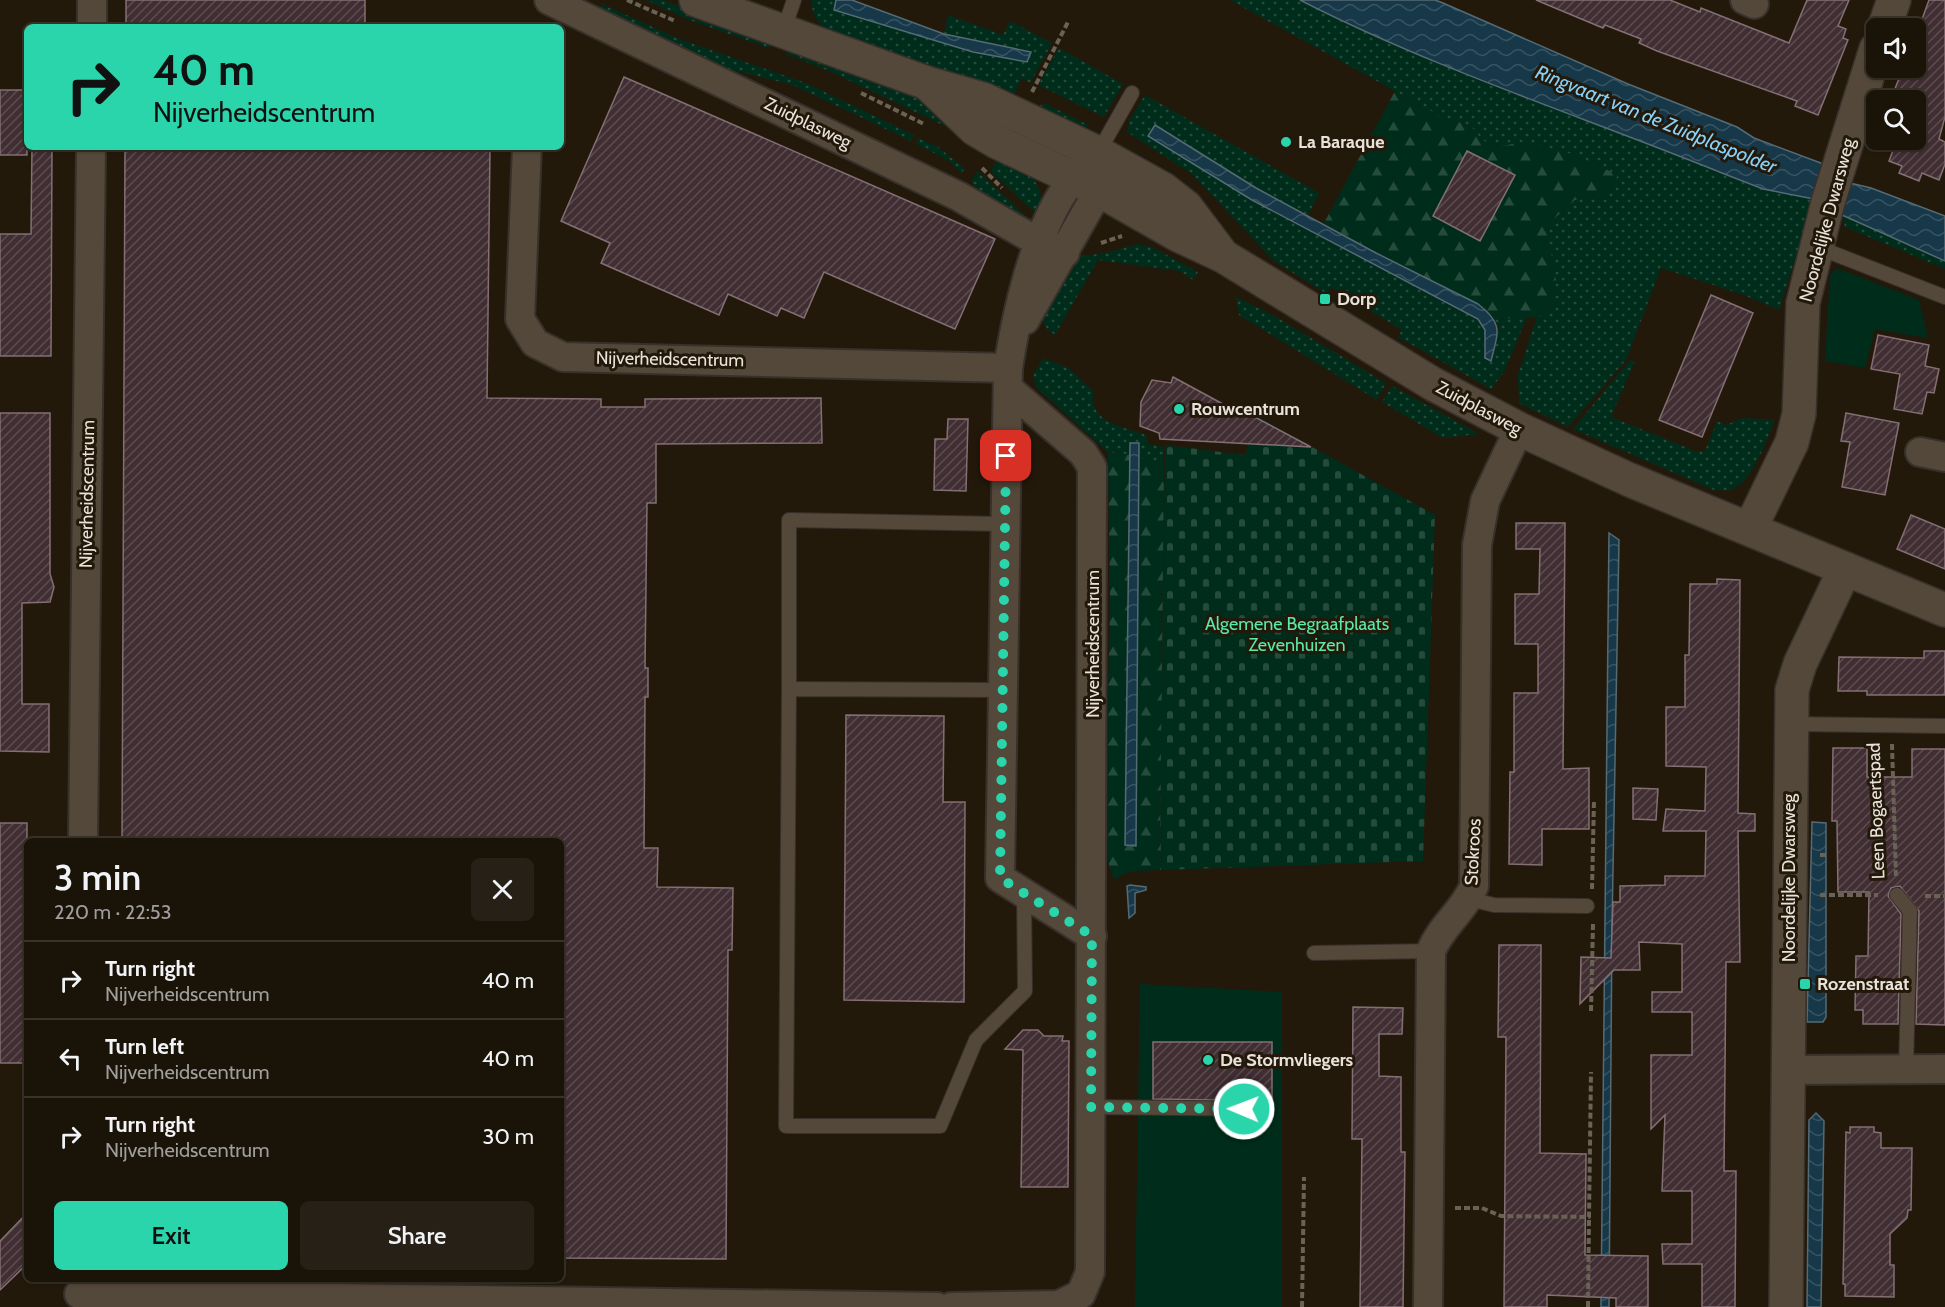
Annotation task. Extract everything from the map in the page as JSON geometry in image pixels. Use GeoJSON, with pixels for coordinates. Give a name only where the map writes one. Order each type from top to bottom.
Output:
{"type":"FeatureCollection","features":[{"type":"Feature","properties":{"kind":"main road"},"geometry":{"type":"LineString","coordinates":[[1888,18],[1894,0]]}},
{"type":"Feature","properties":{"kind":"main road","name":"Zuidplasweg"},"geometry":{"type":"LineString","coordinates":[[687,11],[783,32],[927,83],[982,99],[1098,153],[1163,189],[1186,207],[1222,256]]}},
{"type":"Feature","properties":{"kind":"main road","name":"Noordelijke Dwarsweg"},"geometry":{"type":"LineString","coordinates":[[1750,529],[1792,442],[1799,414],[1803,303],[1832,188],[1867,78]]}},
{"type":"Feature","properties":{"kind":"main road","name":"Zuidplasweg"},"geometry":{"type":"LineString","coordinates":[[927,83],[975,129],[1085,183],[1178,235],[1222,256],[1433,384],[1519,429],[1564,452],[1945,610]]}},
{"type":"Feature","properties":{"kind":"main road","name":"Noordelijke Dwarsweg"},"geometry":{"type":"LineString","coordinates":[[1785,1307],[1790,724],[1794,680],[1845,569]]}},
{"type":"Feature","properties":{"kind":"street"},"geometry":{"type":"LineString","coordinates":[[92,0],[92,24]]}},
{"type":"Feature","properties":{"kind":"street","name":"Zuidplasweg"},"geometry":{"type":"LineString","coordinates":[[558,12],[958,195],[1039,241],[1065,253]]}},
{"type":"Feature","properties":{"kind":"street","name":"Nijverheidscentrum"},"geometry":{"type":"LineString","coordinates":[[83,838],[91,150]]}},
{"type":"Feature","properties":{"kind":"street","name":"Nijverheidscentrum"},"geometry":{"type":"LineString","coordinates":[[527,150],[520,319],[535,343],[563,357],[1008,378],[1083,453],[1092,467],[1090,1272],[1081,1294],[1059,1305],[951,1307]]}},
{"type":"Feature","properties":{"kind":"street"},"geometry":{"type":"LineString","coordinates":[[1012,339],[1065,253],[1085,183],[1098,153]]}},
{"type":"Feature","properties":{"kind":"street"},"geometry":{"type":"LineString","coordinates":[[1085,183],[1039,241],[1020,299],[1012,339],[1008,378],[1004,524],[1000,878],[1092,936]]}},
{"type":"Feature","properties":{"kind":"street","name":"Stokroos"},"geometry":{"type":"LineString","coordinates":[[1431,951],[1436,938],[1469,899],[1474,886],[1477,545],[1485,501],[1519,429]]}},
{"type":"Feature","properties":{"kind":"street"},"geometry":{"type":"LineString","coordinates":[[1428,1307],[1431,951]]}},
{"type":"Feature","properties":{"kind":"street"},"geometry":{"type":"LineString","coordinates":[[1788,1070],[1945,1069]]}},
{"type":"Feature","properties":{"kind":"street"},"geometry":{"type":"LineString","coordinates":[[79,1294],[937,1307]]}},
{"type":"Feature","properties":{"kind":"lane"},"geometry":{"type":"LineString","coordinates":[[783,32],[794,0]]}},
{"type":"Feature","properties":{"kind":"lane"},"geometry":{"type":"LineString","coordinates":[[1098,153],[1132,93]]}},
{"type":"Feature","properties":{"kind":"lane"},"geometry":{"type":"LineString","coordinates":[[1816,247],[1945,297]]}},
{"type":"Feature","properties":{"kind":"lane"},"geometry":{"type":"LineString","coordinates":[[1004,524],[789,520],[786,1126],[940,1126],[976,1040],[1025,991],[1024,893]]}},
{"type":"Feature","properties":{"kind":"lane"},"geometry":{"type":"LineString","coordinates":[[789,689],[1002,690]]}},
{"type":"Feature","properties":{"kind":"lane","name":"Leen Bogaertspad"},"geometry":{"type":"LineString","coordinates":[[1790,724],[1945,726]]}},
{"type":"Feature","properties":{"kind":"lane"},"geometry":{"type":"LineString","coordinates":[[1897,895],[1910,911],[1906,1069]]}},
{"type":"Feature","properties":{"kind":"lane"},"geometry":{"type":"LineString","coordinates":[[1469,899],[1494,905],[1587,906]]}},
{"type":"Feature","properties":{"kind":"lane"},"geometry":{"type":"LineString","coordinates":[[1314,953],[1431,951]]}},
{"type":"Feature","properties":{"kind":"lane"},"geometry":{"type":"LineString","coordinates":[[1091,1107],[1265,1109]]}},
{"type":"Feature","properties":{"kind":"path"},"geometry":{"type":"LineString","coordinates":[[627,0],[687,11]]}},
{"type":"Feature","properties":{"kind":"path"},"geometry":{"type":"LineString","coordinates":[[1031,96],[1069,20]]}},
{"type":"Feature","properties":{"kind":"path"},"geometry":{"type":"LineString","coordinates":[[857,91],[932,127]]}},
{"type":"Feature","properties":{"kind":"path"},"geometry":{"type":"LineString","coordinates":[[976,163],[984,171]]}},
{"type":"Feature","properties":{"kind":"path","name":"Leen Bogaertspad"},"geometry":{"type":"LineString","coordinates":[[1892,726],[1897,895]]}},
{"type":"Feature","properties":{"kind":"path"},"geometry":{"type":"LineString","coordinates":[[1827,895],[1897,895]]}},
{"type":"Feature","properties":{"kind":"path"},"geometry":{"type":"LineString","coordinates":[[1588,1307],[1591,1072]]}},
{"type":"Feature","properties":{"kind":"path"},"geometry":{"type":"LineString","coordinates":[[1302,1307],[1304,1177]]}},
{"type":"Feature","properties":{"kind":"path"},"geometry":{"type":"LineString","coordinates":[[1430,1208],[1482,1208],[1501,1216],[1589,1217]]}},
{"type":"Feature","properties":{"kind":"green space"},"geometry":{"type":"Polygon","coordinates":[[[646,0],[663,0],[771,42],[769,48],[687,19],[646,0]]]}},
{"type":"Feature","properties":{"kind":"green space"},"geometry":{"type":"Polygon","coordinates":[[[812,0],[836,0],[835,10],[973,52],[1027,62],[1031,52],[944,34],[948,15],[1003,35],[1010,21],[1052,43],[1030,83],[1022,78],[1009,103],[833,36],[815,16],[812,0]]]}},
{"type":"Feature","properties":{"kind":"green space"},"geometry":{"type":"Polygon","coordinates":[[[1230,0],[1300,0],[1349,25],[1458,71],[1763,189],[1814,199],[1779,310],[1744,295],[1661,268],[1626,360],[1568,427],[1519,403],[1518,375],[1537,317],[1552,308],[1556,280],[1546,226],[1575,200],[1605,196],[1617,175],[1576,155],[1521,142],[1499,147],[1482,140],[1471,126],[1440,116],[1230,0]]]}},
{"type":"Feature","properties":{"kind":"green space"},"geometry":{"type":"Polygon","coordinates":[[[602,4],[679,39],[806,83],[914,135],[911,141],[793,85],[712,65],[598,11],[602,4]]]}},
{"type":"Feature","properties":{"kind":"green space"},"geometry":{"type":"Polygon","coordinates":[[[1059,48],[1123,84],[1104,117],[1040,86],[1059,48]]]}},
{"type":"Feature","properties":{"kind":"green space"},"geometry":{"type":"Polygon","coordinates":[[[788,49],[910,90],[983,142],[978,152],[945,126],[827,70],[786,54],[788,49]]]}},
{"type":"Feature","properties":{"kind":"green space"},"geometry":{"type":"Polygon","coordinates":[[[1395,91],[1440,116],[1471,126],[1482,140],[1498,147],[1521,142],[1576,155],[1618,175],[1605,196],[1575,200],[1546,226],[1556,280],[1552,308],[1537,317],[1494,319],[1478,304],[1376,253],[1324,223],[1395,91]]]}},
{"type":"Feature","properties":{"kind":"green space"},"geometry":{"type":"Polygon","coordinates":[[[1145,95],[1319,193],[1308,215],[1149,136],[1252,200],[1478,319],[1485,329],[1485,358],[1492,361],[1499,327],[1494,319],[1527,317],[1504,372],[1491,389],[1398,337],[1402,330],[1331,287],[1327,294],[1274,261],[1192,174],[1127,132],[1130,119],[1145,95]]]}},
{"type":"Feature","properties":{"kind":"green space"},"geometry":{"type":"Polygon","coordinates":[[[1046,104],[1088,127],[1069,128],[1034,107],[1046,104]]]}},
{"type":"Feature","properties":{"kind":"green space"},"geometry":{"type":"Polygon","coordinates":[[[918,138],[937,146],[965,169],[961,173],[948,160],[916,144],[918,138]]]}},
{"type":"Feature","properties":{"kind":"green space"},"geometry":{"type":"Polygon","coordinates":[[[1001,151],[1018,163],[1037,185],[1042,203],[1040,214],[1029,207],[991,172],[1001,151]]]}},
{"type":"Feature","properties":{"kind":"green space"},"geometry":{"type":"Polygon","coordinates":[[[977,171],[1028,220],[1007,215],[971,182],[977,171]]]}},
{"type":"Feature","properties":{"kind":"green space"},"geometry":{"type":"Polygon","coordinates":[[[1842,215],[1945,261],[1945,269],[1845,227],[1842,215]]]}},
{"type":"Feature","properties":{"kind":"green space"},"geometry":{"type":"Polygon","coordinates":[[[1137,244],[1152,247],[1198,272],[1193,280],[1180,271],[1098,260],[1055,335],[1047,329],[1043,321],[1046,313],[1081,256],[1105,253],[1137,244]]]}},
{"type":"Feature","properties":{"kind":"green space"},"geometry":{"type":"Polygon","coordinates":[[[1837,268],[1919,300],[1928,338],[1875,329],[1865,368],[1825,361],[1830,275],[1837,268]]]}},
{"type":"Feature","properties":{"kind":"green space"},"geometry":{"type":"Polygon","coordinates":[[[1236,297],[1276,317],[1386,383],[1377,400],[1239,315],[1236,297]]]}},
{"type":"Feature","properties":{"kind":"green space"},"geometry":{"type":"Polygon","coordinates":[[[1043,358],[1070,369],[1093,391],[1096,411],[1102,417],[1118,426],[1146,435],[1148,444],[1164,447],[1164,464],[1139,457],[1139,444],[1130,443],[1130,455],[1108,452],[1037,388],[1033,376],[1043,358]]]}},
{"type":"Feature","properties":{"kind":"green space"},"geometry":{"type":"Polygon","coordinates":[[[1630,360],[1635,361],[1611,417],[1695,451],[1705,451],[1717,421],[1726,425],[1743,418],[1774,420],[1753,469],[1740,485],[1731,490],[1714,490],[1573,429],[1630,360]]]}},
{"type":"Feature","properties":{"kind":"green space"},"geometry":{"type":"Polygon","coordinates":[[[1392,386],[1479,434],[1443,438],[1382,402],[1392,386]]]}},
{"type":"Feature","properties":{"kind":"green space","name":"Algemene Begraafplaats Zevenhuizen"},"geometry":{"type":"Polygon","coordinates":[[[1258,417],[1435,515],[1423,861],[1160,870],[1165,445],[1245,455],[1258,417]]]}},
{"type":"Feature","properties":{"kind":"green space"},"geometry":{"type":"Polygon","coordinates":[[[1108,452],[1130,455],[1125,845],[1136,845],[1139,457],[1164,464],[1160,870],[1131,871],[1114,879],[1105,854],[1110,598],[1108,452]]]}},
{"type":"Feature","properties":{"kind":"green space"},"geometry":{"type":"Polygon","coordinates":[[[1140,984],[1282,992],[1282,1307],[1135,1307],[1140,984]]]}},
{"type":"Feature","properties":{"kind":"water"},"geometry":{"type":"Polygon","coordinates":[[[836,0],[852,0],[944,34],[1031,52],[1027,62],[973,52],[834,10],[836,0]]]}},
{"type":"Feature","properties":{"kind":"water","name":"Ringvaart van de Zuidplaspolder"},"geometry":{"type":"Polygon","coordinates":[[[1300,0],[1435,0],[1443,3],[1628,84],[1737,127],[1754,138],[1826,165],[1850,183],[1871,188],[1945,216],[1945,261],[1842,215],[1814,199],[1763,189],[1509,91],[1403,48],[1300,0]]]}},
{"type":"Feature","properties":{"kind":"water"},"geometry":{"type":"Polygon","coordinates":[[[1155,125],[1256,188],[1376,253],[1478,304],[1492,317],[1497,329],[1491,361],[1485,358],[1485,330],[1478,319],[1252,200],[1148,136],[1155,125]]]}},
{"type":"Feature","properties":{"kind":"water"},"geometry":{"type":"Polygon","coordinates":[[[1130,443],[1139,443],[1136,846],[1125,845],[1130,443]]]}},
{"type":"Feature","properties":{"kind":"water"},"geometry":{"type":"Polygon","coordinates":[[[1609,533],[1619,540],[1612,926],[1609,1307],[1601,1307],[1609,533]]]}},
{"type":"Feature","properties":{"kind":"water"},"geometry":{"type":"Polygon","coordinates":[[[1812,822],[1826,823],[1826,1017],[1823,1022],[1807,1022],[1812,822]]]}},
{"type":"Feature","properties":{"kind":"water"},"geometry":{"type":"Polygon","coordinates":[[[1127,886],[1146,887],[1146,890],[1135,893],[1135,913],[1129,918],[1127,886]]]}},
{"type":"Feature","properties":{"kind":"water"},"geometry":{"type":"Polygon","coordinates":[[[1816,1113],[1824,1121],[1821,1307],[1807,1307],[1809,1120],[1816,1113]]]}},
{"type":"Feature","properties":{"kind":"building"},"geometry":{"type":"Polygon","coordinates":[[[126,0],[365,0],[365,24],[126,24],[126,0]]]}},
{"type":"Feature","properties":{"kind":"building"},"geometry":{"type":"Polygon","coordinates":[[[1536,0],[1670,0],[1700,12],[1701,8],[1789,43],[1807,0],[1849,0],[1838,26],[1846,29],[1843,38],[1848,40],[1818,115],[1795,106],[1797,101],[1657,51],[1639,43],[1641,39],[1605,25],[1603,28],[1536,0]]]}},
{"type":"Feature","properties":{"kind":"building"},"geometry":{"type":"Polygon","coordinates":[[[1929,0],[1945,0],[1945,117],[1939,139],[1945,142],[1945,164],[1939,180],[1922,173],[1919,181],[1899,173],[1902,166],[1889,161],[1893,150],[1926,150],[1926,90],[1895,90],[1899,78],[1926,78],[1926,18],[1922,18],[1929,0]]]}},
{"type":"Feature","properties":{"kind":"building"},"geometry":{"type":"Polygon","coordinates":[[[624,77],[995,239],[955,329],[824,272],[804,318],[781,308],[777,316],[728,294],[719,315],[601,263],[610,243],[561,221],[624,77]]]}},
{"type":"Feature","properties":{"kind":"building"},"geometry":{"type":"Polygon","coordinates":[[[0,90],[24,90],[24,150],[27,150],[27,155],[0,155],[0,90]]]}},
{"type":"Feature","properties":{"kind":"building"},"geometry":{"type":"Polygon","coordinates":[[[32,150],[52,150],[51,356],[0,356],[0,234],[31,234],[32,150]]]}},
{"type":"Feature","properties":{"kind":"building"},"geometry":{"type":"Polygon","coordinates":[[[125,150],[490,150],[487,398],[601,399],[601,407],[645,407],[645,399],[821,398],[822,443],[656,444],[656,503],[647,503],[645,668],[648,668],[648,697],[645,697],[644,848],[658,848],[657,887],[733,888],[732,950],[728,950],[726,1259],[564,1258],[564,838],[122,838],[125,150]]]}},
{"type":"Feature","properties":{"kind":"building"},"geometry":{"type":"Polygon","coordinates":[[[1467,151],[1515,175],[1480,241],[1433,216],[1467,151]]]}},
{"type":"Feature","properties":{"kind":"building"},"geometry":{"type":"Polygon","coordinates":[[[1711,295],[1753,313],[1702,437],[1659,420],[1711,295]]]}},
{"type":"Feature","properties":{"kind":"building"},"geometry":{"type":"Polygon","coordinates":[[[1878,335],[1929,345],[1925,366],[1939,369],[1934,393],[1927,392],[1922,414],[1894,409],[1900,374],[1871,369],[1878,335]]]}},
{"type":"Feature","properties":{"kind":"building","name":"Rouwcentrum"},"geometry":{"type":"Polygon","coordinates":[[[1173,377],[1234,410],[1236,407],[1311,447],[1160,439],[1159,433],[1140,426],[1141,402],[1152,380],[1171,383],[1173,377]]]}},
{"type":"Feature","properties":{"kind":"building"},"geometry":{"type":"Polygon","coordinates":[[[0,413],[50,413],[50,574],[54,587],[50,602],[22,603],[22,704],[49,704],[49,752],[0,751],[0,413]]]}},
{"type":"Feature","properties":{"kind":"building"},"geometry":{"type":"Polygon","coordinates":[[[1846,413],[1899,423],[1885,495],[1842,487],[1850,442],[1841,441],[1846,413]]]}},
{"type":"Feature","properties":{"kind":"building"},"geometry":{"type":"Polygon","coordinates":[[[948,419],[968,419],[966,491],[934,490],[935,439],[947,439],[948,419]]]}},
{"type":"Feature","properties":{"kind":"building"},"geometry":{"type":"Polygon","coordinates":[[[1911,515],[1945,529],[1945,569],[1897,549],[1911,515]]]}},
{"type":"Feature","properties":{"kind":"building"},"geometry":{"type":"Polygon","coordinates":[[[1516,523],[1565,523],[1563,769],[1589,768],[1589,829],[1542,829],[1542,865],[1509,864],[1510,772],[1514,772],[1514,693],[1538,693],[1538,644],[1515,644],[1515,594],[1539,594],[1540,549],[1516,549],[1516,523]]]}},
{"type":"Feature","properties":{"kind":"building"},"geometry":{"type":"Polygon","coordinates":[[[1717,579],[1740,580],[1738,813],[1755,814],[1755,831],[1738,831],[1740,962],[1726,962],[1724,1171],[1736,1171],[1735,1307],[1702,1307],[1702,1264],[1663,1264],[1662,1244],[1692,1244],[1692,1191],[1662,1191],[1665,1115],[1651,1129],[1651,1055],[1692,1055],[1692,1012],[1652,1012],[1652,992],[1682,992],[1682,944],[1639,942],[1640,970],[1614,970],[1580,1004],[1581,957],[1611,958],[1613,902],[1620,902],[1620,886],[1665,885],[1665,876],[1705,876],[1706,831],[1663,831],[1666,809],[1705,811],[1706,767],[1666,766],[1666,707],[1685,707],[1685,655],[1689,655],[1690,584],[1717,584],[1717,579]]]}},
{"type":"Feature","properties":{"kind":"building"},"geometry":{"type":"Polygon","coordinates":[[[1924,651],[1945,651],[1945,695],[1867,695],[1867,691],[1838,691],[1839,657],[1924,658],[1924,651]]]}},
{"type":"Feature","properties":{"kind":"building"},"geometry":{"type":"Polygon","coordinates":[[[846,715],[944,716],[943,802],[965,802],[964,1002],[844,1000],[846,715]]]}},
{"type":"Feature","properties":{"kind":"building"},"geometry":{"type":"Polygon","coordinates":[[[1833,748],[1867,748],[1867,777],[1912,777],[1912,749],[1945,749],[1945,1025],[1916,1024],[1919,911],[1900,886],[1891,888],[1888,896],[1901,914],[1898,1024],[1863,1024],[1863,1010],[1855,1010],[1856,956],[1868,956],[1869,892],[1838,892],[1837,821],[1832,821],[1833,748]]]}},
{"type":"Feature","properties":{"kind":"building"},"geometry":{"type":"Polygon","coordinates":[[[1633,788],[1658,789],[1656,820],[1633,819],[1633,788]]]}},
{"type":"Feature","properties":{"kind":"building"},"geometry":{"type":"Polygon","coordinates":[[[0,823],[27,823],[27,838],[24,838],[24,1063],[0,1063],[0,823]]]}},
{"type":"Feature","properties":{"kind":"building"},"geometry":{"type":"Polygon","coordinates":[[[1499,945],[1541,945],[1540,1153],[1586,1154],[1585,1255],[1648,1256],[1648,1307],[1616,1307],[1616,1298],[1547,1295],[1547,1307],[1504,1307],[1506,1037],[1498,1037],[1499,945]]]}},
{"type":"Feature","properties":{"kind":"building"},"geometry":{"type":"Polygon","coordinates":[[[1353,1007],[1403,1008],[1402,1034],[1379,1034],[1379,1076],[1401,1077],[1401,1152],[1405,1152],[1403,1307],[1360,1307],[1362,1139],[1352,1139],[1353,1007]]]}},
{"type":"Feature","properties":{"kind":"building"},"geometry":{"type":"Polygon","coordinates":[[[1023,1030],[1038,1030],[1044,1036],[1063,1036],[1062,1041],[1069,1041],[1068,1187],[1021,1187],[1023,1050],[1005,1049],[1023,1030]]]}},
{"type":"Feature","properties":{"kind":"building"},"geometry":{"type":"Polygon","coordinates":[[[1153,1042],[1272,1042],[1272,1101],[1153,1099],[1153,1042]]]}},
{"type":"Feature","properties":{"kind":"building"},"geometry":{"type":"Polygon","coordinates":[[[1850,1127],[1874,1127],[1874,1132],[1881,1133],[1881,1148],[1912,1148],[1911,1210],[1908,1210],[1907,1218],[1890,1234],[1890,1265],[1894,1265],[1894,1297],[1845,1296],[1845,1284],[1843,1284],[1846,1132],[1850,1133],[1850,1127]]]}},
{"type":"Feature","properties":{"kind":"building"},"geometry":{"type":"Polygon","coordinates":[[[24,1216],[24,1267],[0,1290],[0,1241],[24,1216]]]}},
{"type":"Feature","properties":{"kind":"place","name":"La Baraque"},"geometry":{"type":"Point","coordinates":[1286,142]}},
{"type":"Feature","properties":{"kind":"place","name":"Dorp"},"geometry":{"type":"Point","coordinates":[1325,299]}},
{"type":"Feature","properties":{"kind":"place","name":"Rouwcentrum"},"geometry":{"type":"Point","coordinates":[1179,409]}},
{"type":"Feature","properties":{"kind":"place","name":"Rozenstraat"},"geometry":{"type":"Point","coordinates":[1805,984]}},
{"type":"Feature","properties":{"kind":"place","name":"De Stormvliegers"},"geometry":{"type":"Point","coordinates":[1208,1060]}},
{"type":"Feature","properties":{"kind":"route"},"geometry":{"type":"LineString","coordinates":[[1006,456],[1000,878],[1092,936],[1091,1107],[1244,1109]]}}]}
